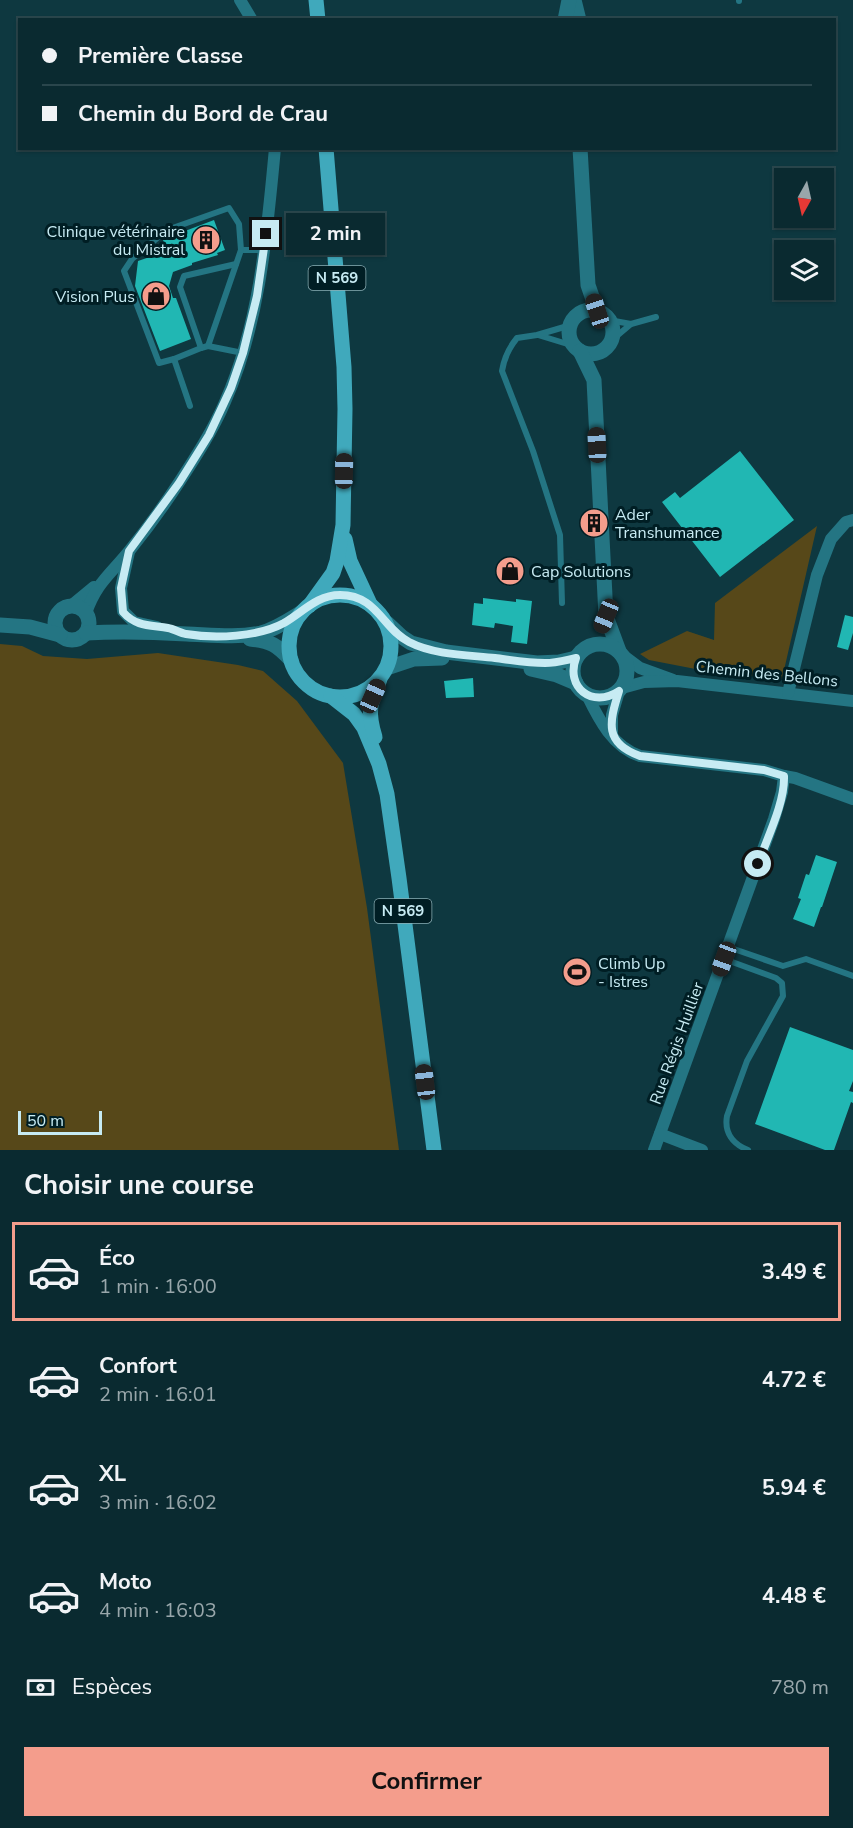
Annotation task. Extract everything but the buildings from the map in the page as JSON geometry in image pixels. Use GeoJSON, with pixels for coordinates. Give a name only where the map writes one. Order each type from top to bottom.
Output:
{"type":"FeatureCollection","features":[{"type":"Feature","properties":{"kind":"main road"},"geometry":{"type":"LineString","coordinates":[[316,0],[318,18]]}},
{"type":"Feature","properties":{"kind":"main road","name":"N 569"},"geometry":{"type":"LineString","coordinates":[[306,608],[333,573],[343,525],[344,367],[326,150]]}},
{"type":"Feature","properties":{"kind":"main road","name":"N 569"},"geometry":{"type":"LineString","coordinates":[[343,525],[347,555],[370,604]]}},
{"type":"Feature","properties":{"kind":"main road"},"geometry":{"type":"LineString","coordinates":[[346,595],[370,604],[387,623],[391,636],[392,647],[384,672],[371,687],[359,693],[345,697],[317,692],[297,673],[291,660],[289,640],[292,630],[306,608],[321,598],[346,595]]}},
{"type":"Feature","properties":{"kind":"main road","name":"N 569"},"geometry":{"type":"LineString","coordinates":[[384,672],[373,696],[369,713],[378,746],[379,764],[388,803],[434,1150]]}},
{"type":"Feature","properties":{"kind":"main road","name":"N 569"},"geometry":{"type":"LineString","coordinates":[[331,696],[359,720],[379,764]]}},
{"type":"Feature","properties":{"kind":"street"},"geometry":{"type":"LineString","coordinates":[[240,0],[251,18]]}},
{"type":"Feature","properties":{"kind":"street"},"geometry":{"type":"LineString","coordinates":[[565,18],[569,0]]}},
{"type":"Feature","properties":{"kind":"street"},"geometry":{"type":"LineString","coordinates":[[574,0],[578,18]]}},
{"type":"Feature","properties":{"kind":"street"},"geometry":{"type":"LineString","coordinates":[[0,626],[30,627],[70,640],[82,637],[92,595],[129,551],[179,483],[209,435],[226,401],[243,353],[257,296],[275,150]]}},
{"type":"Feature","properties":{"kind":"street"},"geometry":{"type":"LineString","coordinates":[[580,150],[588,285],[603,316],[612,326],[609,344],[594,380]]}},
{"type":"Feature","properties":{"kind":"street"},"geometry":{"type":"LineString","coordinates":[[588,285],[575,320],[571,340],[594,380],[606,616],[628,670],[612,715],[612,735]]}},
{"type":"Feature","properties":{"kind":"street"},"geometry":{"type":"LineString","coordinates":[[575,320],[591,311],[603,316]]}},
{"type":"Feature","properties":{"kind":"street"},"geometry":{"type":"LineString","coordinates":[[578,349],[594,354],[609,344]]}},
{"type":"Feature","properties":{"kind":"street"},"geometry":{"type":"LineString","coordinates":[[788,693],[817,575],[831,539],[846,522],[853,520]]}},
{"type":"Feature","properties":{"kind":"street"},"geometry":{"type":"LineString","coordinates":[[129,551],[121,588],[123,612],[134,622],[151,627],[170,628],[185,634]]}},
{"type":"Feature","properties":{"kind":"street"},"geometry":{"type":"LineString","coordinates":[[30,627],[56,618],[62,610],[71,606],[100,583]]}},
{"type":"Feature","properties":{"kind":"street"},"geometry":{"type":"LineString","coordinates":[[71,606],[77,606],[87,621],[119,631],[238,636],[272,643],[291,660]]}},
{"type":"Feature","properties":{"kind":"street"},"geometry":{"type":"LineString","coordinates":[[238,636],[269,630],[306,608]]}},
{"type":"Feature","properties":{"kind":"street"},"geometry":{"type":"LineString","coordinates":[[592,645],[606,616]]}},
{"type":"Feature","properties":{"kind":"street"},"geometry":{"type":"LineString","coordinates":[[56,618],[56,627],[60,635]]}},
{"type":"Feature","properties":{"kind":"street"},"geometry":{"type":"LineString","coordinates":[[387,623],[411,643],[446,652],[537,663],[559,662],[576,658]]}},
{"type":"Feature","properties":{"kind":"street"},"geometry":{"type":"LineString","coordinates":[[621,654],[606,644],[585,648],[576,658],[573,675],[604,727],[623,748],[640,756],[764,770],[795,778],[853,799]]}},
{"type":"Feature","properties":{"kind":"street","name":"Chemin des Bellons"},"geometry":{"type":"LineString","coordinates":[[621,654],[640,668],[677,681]]}},
{"type":"Feature","properties":{"kind":"street"},"geometry":{"type":"LineString","coordinates":[[384,672],[414,659],[443,658],[524,667],[557,675],[576,683]]}},
{"type":"Feature","properties":{"kind":"street","name":"Chemin des Bellons"},"geometry":{"type":"LineString","coordinates":[[620,690],[644,682],[677,681],[853,701]]}},
{"type":"Feature","properties":{"kind":"street"},"geometry":{"type":"LineString","coordinates":[[587,695],[603,698],[612,696],[620,690]]}},
{"type":"Feature","properties":{"kind":"street","name":"Rue Régis Huillier"},"geometry":{"type":"LineString","coordinates":[[654,1150],[774,819],[784,776]]}},
{"type":"Feature","properties":{"kind":"street"},"geometry":{"type":"LineString","coordinates":[[660,1134],[702,1150]]}},
{"type":"Feature","properties":{"kind":"lane"},"geometry":{"type":"LineString","coordinates":[[205,347],[241,250],[239,224],[229,208],[167,230],[132,259],[124,271],[159,363],[205,347],[243,353]]}},
{"type":"Feature","properties":{"kind":"lane"},"geometry":{"type":"LineString","coordinates":[[241,250],[264,250]]}},
{"type":"Feature","properties":{"kind":"lane"},"geometry":{"type":"LineString","coordinates":[[205,347],[180,286],[184,276],[236,264]]}},
{"type":"Feature","properties":{"kind":"lane"},"geometry":{"type":"LineString","coordinates":[[603,316],[631,324]]}},
{"type":"Feature","properties":{"kind":"lane"},"geometry":{"type":"LineString","coordinates":[[609,344],[631,324],[656,317]]}},
{"type":"Feature","properties":{"kind":"lane"},"geometry":{"type":"LineString","coordinates":[[562,603],[560,535],[533,451],[502,371],[504,358],[517,338],[537,335],[575,320]]}},
{"type":"Feature","properties":{"kind":"lane"},"geometry":{"type":"LineString","coordinates":[[537,335],[578,349]]}},
{"type":"Feature","properties":{"kind":"lane"},"geometry":{"type":"LineString","coordinates":[[174,359],[190,406]]}},
{"type":"Feature","properties":{"kind":"lane"},"geometry":{"type":"LineString","coordinates":[[728,947],[783,966],[806,959],[853,976]]}},
{"type":"Feature","properties":{"kind":"lane"},"geometry":{"type":"LineString","coordinates":[[724,959],[776,978],[782,983],[783,996],[747,1061],[727,1116],[726,1125],[731,1140],[748,1150]]}},
{"type":"Feature","properties":{"kind":"shaded area"},"geometry":{"type":"Polygon","coordinates":[[[817,526],[782,679],[711,672],[649,660],[640,654],[687,631],[714,640],[715,603],[817,526]]]}},
{"type":"Feature","properties":{"kind":"shaded area"},"geometry":{"type":"Polygon","coordinates":[[[0,644],[22,646],[43,656],[87,659],[158,653],[238,665],[263,671],[297,701],[343,763],[367,908],[399,1150],[0,1150],[0,644]]]}},
{"type":"Feature","properties":{"kind":"place","name":"Clinique vétérinaire du Mistral"},"geometry":{"type":"Point","coordinates":[206,240]}},
{"type":"Feature","properties":{"kind":"place","name":"Vision Plus"},"geometry":{"type":"Point","coordinates":[156,296]}},
{"type":"Feature","properties":{"kind":"place","name":"Ader Transhumance"},"geometry":{"type":"Point","coordinates":[594,523]}},
{"type":"Feature","properties":{"kind":"place","name":"Cap Solutions"},"geometry":{"type":"Point","coordinates":[510,571]}},
{"type":"Feature","properties":{"kind":"place","name":"Climb Up - Istres"},"geometry":{"type":"Point","coordinates":[577,972]}},
{"type":"Feature","properties":{"kind":"route"},"geometry":{"type":"LineString","coordinates":[[266,234],[257,296],[243,353],[231,388],[209,435],[179,483],[129,551],[121,588],[123,612],[134,622],[151,627],[170,628],[185,634],[238,636],[261,633],[278,626],[321,598],[346,595],[370,604],[402,637],[426,648],[537,663],[559,662],[576,658],[573,675],[580,690],[595,698],[612,696],[619,691],[612,715],[612,735],[627,751],[640,756],[764,770],[784,776],[779,804],[758,864]]}}]}
